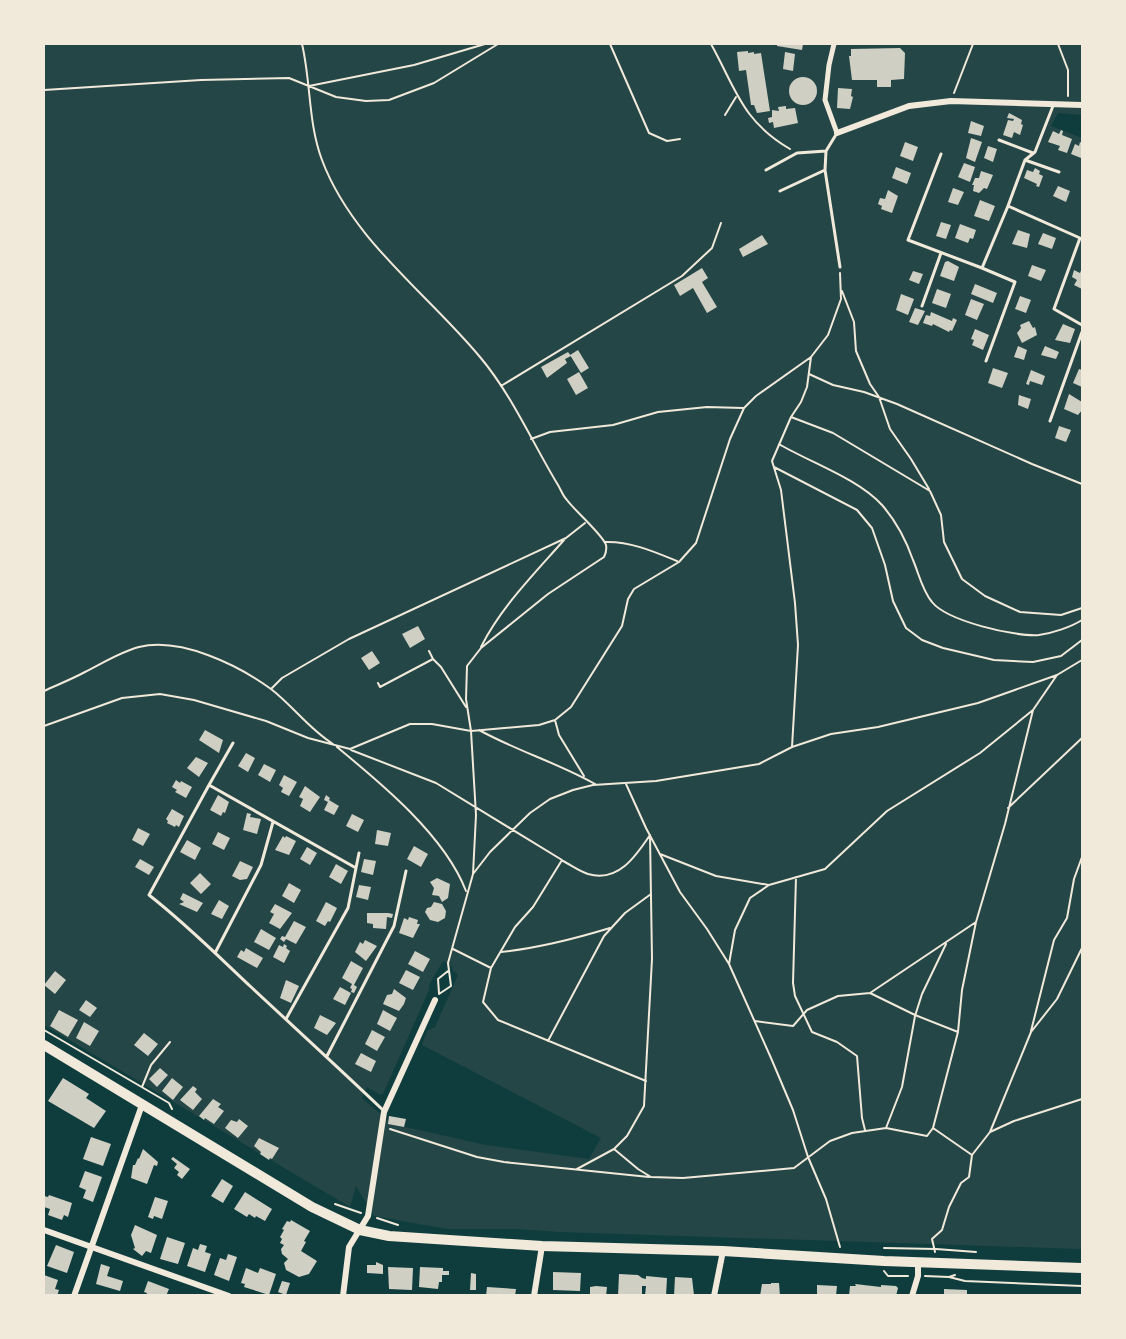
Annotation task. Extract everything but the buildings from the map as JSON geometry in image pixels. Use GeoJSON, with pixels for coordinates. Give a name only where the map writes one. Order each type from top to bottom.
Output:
{"type":"FeatureCollection","features":[{"type":"Feature","properties":{"kind":"main road"},"geometry":{"type":"LineString","coordinates":[[44,1045],[312,1207],[360,1230],[389,1236],[542,1246],[723,1251],[884,1261],[1083,1268]]}},
{"type":"Feature","properties":{"kind":"street"},"geometry":{"type":"LineString","coordinates":[[834,44],[825,100],[837,133],[909,106],[951,101],[1083,105]]}},
{"type":"Feature","properties":{"kind":"street"},"geometry":{"type":"LineString","coordinates":[[343,1296],[349,1247],[368,1216],[384,1112],[435,1000]]}},
{"type":"Feature","properties":{"kind":"street"},"geometry":{"type":"LineString","coordinates":[[74,1296],[142,1105]]}},
{"type":"Feature","properties":{"kind":"street"},"geometry":{"type":"LineString","coordinates":[[44,1230],[229,1296]]}},
{"type":"Feature","properties":{"kind":"street"},"geometry":{"type":"LineString","coordinates":[[534,1296],[542,1246]]}},
{"type":"Feature","properties":{"kind":"street"},"geometry":{"type":"LineString","coordinates":[[714,1296],[723,1251]]}},
{"type":"Feature","properties":{"kind":"street"},"geometry":{"type":"LineString","coordinates":[[912,1296],[918,1275],[918,1262]]}},
{"type":"Feature","properties":{"kind":"lane"},"geometry":{"type":"LineString","coordinates":[[982,268],[1024,160],[1033,153],[1053,104]]}},
{"type":"Feature","properties":{"kind":"lane"},"geometry":{"type":"LineString","coordinates":[[837,133],[826,151],[825,170],[840,267]]}},
{"type":"Feature","properties":{"kind":"lane"},"geometry":{"type":"LineString","coordinates":[[999,140],[1033,153]]}},
{"type":"Feature","properties":{"kind":"lane"},"geometry":{"type":"LineString","coordinates":[[766,170],[797,153],[826,151]]}},
{"type":"Feature","properties":{"kind":"lane"},"geometry":{"type":"LineString","coordinates":[[941,154],[908,240],[1015,282],[986,361]]}},
{"type":"Feature","properties":{"kind":"lane"},"geometry":{"type":"LineString","coordinates":[[1024,160],[1059,172]]}},
{"type":"Feature","properties":{"kind":"lane"},"geometry":{"type":"LineString","coordinates":[[780,191],[825,170]]}},
{"type":"Feature","properties":{"kind":"lane"},"geometry":{"type":"LineString","coordinates":[[1008,206],[1080,238],[1054,309],[1083,325]]}},
{"type":"Feature","properties":{"kind":"lane"},"geometry":{"type":"LineString","coordinates":[[922,306],[941,253]]}},
{"type":"Feature","properties":{"kind":"lane"},"geometry":{"type":"LineString","coordinates":[[1050,421],[1083,332]]}},
{"type":"Feature","properties":{"kind":"lane"},"geometry":{"type":"LineString","coordinates":[[233,743],[149,895],[182,921],[384,1112]]}},
{"type":"Feature","properties":{"kind":"lane"},"geometry":{"type":"LineString","coordinates":[[209,785],[356,868]]}},
{"type":"Feature","properties":{"kind":"lane"},"geometry":{"type":"LineString","coordinates":[[215,953],[261,865],[273,822]]}},
{"type":"Feature","properties":{"kind":"lane"},"geometry":{"type":"LineString","coordinates":[[286,1019],[348,908],[359,853]]}},
{"type":"Feature","properties":{"kind":"lane"},"geometry":{"type":"LineString","coordinates":[[327,1056],[394,926],[406,871]]}},
{"type":"Feature","properties":{"kind":"path"},"geometry":{"type":"LineString","coordinates":[[302,44],[314,132],[322,159],[334,186],[383,254],[481,358],[501,386],[566,499],[605,542],[604,557],[548,594],[481,648],[467,666],[466,699],[471,731],[476,806],[473,874],[452,949],[448,971],[451,986],[439,993],[435,1000]]}},
{"type":"Feature","properties":{"kind":"path"},"geometry":{"type":"LineString","coordinates":[[309,86],[414,65],[485,44]]}},
{"type":"Feature","properties":{"kind":"path"},"geometry":{"type":"LineString","coordinates":[[44,90],[201,80],[289,78],[336,97],[366,101],[389,100],[434,82],[498,44]]}},
{"type":"Feature","properties":{"kind":"path"},"geometry":{"type":"LineString","coordinates":[[610,44],[649,133],[667,141],[680,139]]}},
{"type":"Feature","properties":{"kind":"path"},"geometry":{"type":"LineString","coordinates":[[711,44],[737,96],[756,124],[797,153]]}},
{"type":"Feature","properties":{"kind":"path"},"geometry":{"type":"LineString","coordinates":[[951,101],[973,44]]}},
{"type":"Feature","properties":{"kind":"path"},"geometry":{"type":"LineString","coordinates":[[1058,44],[1068,70],[1068,104]]}},
{"type":"Feature","properties":{"kind":"path"},"geometry":{"type":"LineString","coordinates":[[725,115],[737,96]]}},
{"type":"Feature","properties":{"kind":"path"},"geometry":{"type":"LineString","coordinates":[[501,386],[682,276],[712,248],[721,223]]}},
{"type":"Feature","properties":{"kind":"path"},"geometry":{"type":"LineString","coordinates":[[350,749],[410,724],[432,724],[471,731],[539,725],[555,720],[571,707],[622,627],[628,599],[634,589],[679,561],[696,543],[702,531],[730,439],[744,408],[756,396],[811,357],[828,335],[841,299],[840,267]]}},
{"type":"Feature","properties":{"kind":"path"},"geometry":{"type":"LineString","coordinates":[[841,288],[854,322],[856,351],[870,384],[879,397],[890,429],[930,491],[941,515],[944,542],[962,579],[985,596],[1020,612],[1060,615],[1083,608]]}},
{"type":"Feature","properties":{"kind":"path"},"geometry":{"type":"LineString","coordinates":[[792,747],[798,645],[781,490],[772,461],[807,387],[811,357]]}},
{"type":"Feature","properties":{"kind":"path"},"geometry":{"type":"LineString","coordinates":[[809,374],[833,385],[879,397],[1083,484]]}},
{"type":"Feature","properties":{"kind":"path"},"geometry":{"type":"LineString","coordinates":[[531,439],[550,432],[613,425],[658,412],[707,407],[744,408]]}},
{"type":"Feature","properties":{"kind":"path"},"geometry":{"type":"LineString","coordinates":[[791,417],[833,433],[930,491]]}},
{"type":"Feature","properties":{"kind":"path"},"geometry":{"type":"LineString","coordinates":[[779,444],[864,490],[881,504],[899,527],[925,592],[933,604],[960,619],[1015,633],[1040,634],[1074,625],[1083,620]]}},
{"type":"Feature","properties":{"kind":"path"},"geometry":{"type":"LineString","coordinates":[[774,466],[857,510],[872,528],[885,565],[893,601],[906,628],[922,640],[943,648],[994,660],[1033,662],[1061,656],[1083,640]]}},
{"type":"Feature","properties":{"kind":"path"},"geometry":{"type":"LineString","coordinates":[[481,648],[487,634],[504,611],[566,538],[586,522]]}},
{"type":"Feature","properties":{"kind":"path"},"geometry":{"type":"LineString","coordinates":[[271,689],[282,678],[349,639],[566,538]]}},
{"type":"Feature","properties":{"kind":"path"},"geometry":{"type":"LineString","coordinates":[[605,542],[649,549],[679,561]]}},
{"type":"Feature","properties":{"kind":"path"},"geometry":{"type":"LineString","coordinates":[[44,691],[124,652],[140,647],[181,646],[204,653],[271,689],[321,736],[337,746],[378,780],[420,824],[458,871],[467,892]]}},
{"type":"Feature","properties":{"kind":"path"},"geometry":{"type":"LineString","coordinates":[[429,651],[467,710]]}},
{"type":"Feature","properties":{"kind":"path"},"geometry":{"type":"LineString","coordinates":[[378,683],[380,687],[433,658]]}},
{"type":"Feature","properties":{"kind":"path"},"geometry":{"type":"LineString","coordinates":[[473,874],[511,830],[530,813],[550,799],[573,790],[759,764],[792,747],[831,734],[878,727],[978,703],[1057,675],[1083,660]]}},
{"type":"Feature","properties":{"kind":"path"},"geometry":{"type":"LineString","coordinates":[[729,964],[735,930],[750,898],[769,885],[825,869],[887,811],[980,753],[1033,710],[1057,675]]}},
{"type":"Feature","properties":{"kind":"path"},"geometry":{"type":"LineString","coordinates":[[44,726],[122,698],[160,694],[194,700],[266,721],[308,738],[350,749],[436,783],[511,830],[588,874],[603,876],[621,871],[634,859],[650,835]]}},
{"type":"Feature","properties":{"kind":"path"},"geometry":{"type":"LineString","coordinates":[[382,1127],[477,1157],[504,1162],[651,1177],[683,1178],[794,1167],[830,1142],[852,1133],[886,1128],[927,1136],[933,1128],[958,1032],[962,990],[976,922],[1033,710]]}},
{"type":"Feature","properties":{"kind":"path"},"geometry":{"type":"LineString","coordinates":[[555,720],[559,735],[585,779]]}},
{"type":"Feature","properties":{"kind":"path"},"geometry":{"type":"LineString","coordinates":[[478,730],[503,743],[570,770],[597,785]]}},
{"type":"Feature","properties":{"kind":"path"},"geometry":{"type":"LineString","coordinates":[[1008,808],[1083,738]]}},
{"type":"Feature","properties":{"kind":"path"},"geometry":{"type":"LineString","coordinates":[[626,784],[680,892],[729,964],[793,1110],[808,1157],[826,1199],[840,1247]]}},
{"type":"Feature","properties":{"kind":"path"},"geometry":{"type":"LineString","coordinates":[[577,1170],[614,1149],[627,1136],[644,1106],[652,959],[650,835]]}},
{"type":"Feature","properties":{"kind":"path"},"geometry":{"type":"LineString","coordinates":[[660,854],[716,876],[769,885]]}},
{"type":"Feature","properties":{"kind":"path"},"geometry":{"type":"LineString","coordinates":[[935,1252],[932,1239],[942,1230],[949,1207],[961,1183],[969,1178],[972,1155],[990,1131],[1031,1032],[1054,940],[1067,918],[1074,879],[1083,857]]}},
{"type":"Feature","properties":{"kind":"path"},"geometry":{"type":"LineString","coordinates":[[562,860],[533,906],[514,927],[491,968],[483,1002],[498,1020],[646,1081]]}},
{"type":"Feature","properties":{"kind":"path"},"geometry":{"type":"LineString","coordinates":[[796,877],[793,983],[795,996],[812,1032],[837,1042],[857,1056],[865,1131]]}},
{"type":"Feature","properties":{"kind":"path"},"geometry":{"type":"LineString","coordinates":[[548,1041],[604,936],[625,913],[651,894]]}},
{"type":"Feature","properties":{"kind":"path"},"geometry":{"type":"LineString","coordinates":[[755,1021],[793,1026],[807,1010],[838,996],[870,993],[976,922]]}},
{"type":"Feature","properties":{"kind":"path"},"geometry":{"type":"LineString","coordinates":[[500,952],[530,949],[612,927]]}},
{"type":"Feature","properties":{"kind":"path"},"geometry":{"type":"LineString","coordinates":[[886,1128],[903,1087],[915,1015],[922,994],[947,942]]}},
{"type":"Feature","properties":{"kind":"path"},"geometry":{"type":"LineString","coordinates":[[1031,1032],[1058,999],[1083,948]]}},
{"type":"Feature","properties":{"kind":"path"},"geometry":{"type":"LineString","coordinates":[[452,949],[491,968]]}},
{"type":"Feature","properties":{"kind":"path"},"geometry":{"type":"LineString","coordinates":[[439,993],[438,979],[448,971]]}},
{"type":"Feature","properties":{"kind":"path"},"geometry":{"type":"LineString","coordinates":[[870,993],[915,1015],[958,1032]]}},
{"type":"Feature","properties":{"kind":"path"},"geometry":{"type":"LineString","coordinates":[[44,1030],[169,1102],[173,1111]]}},
{"type":"Feature","properties":{"kind":"path"},"geometry":{"type":"LineString","coordinates":[[142,1087],[151,1065],[171,1042]]}},
{"type":"Feature","properties":{"kind":"path"},"geometry":{"type":"LineString","coordinates":[[990,1131],[1083,1099]]}},
{"type":"Feature","properties":{"kind":"path"},"geometry":{"type":"LineString","coordinates":[[933,1128],[972,1155]]}},
{"type":"Feature","properties":{"kind":"path"},"geometry":{"type":"LineString","coordinates":[[614,1149],[651,1177]]}},
{"type":"Feature","properties":{"kind":"path"},"geometry":{"type":"LineString","coordinates":[[326,1201],[399,1225]]}},
{"type":"Feature","properties":{"kind":"path"},"geometry":{"type":"LineString","coordinates":[[884,1248],[884,1273],[888,1276],[918,1275],[949,1277],[965,1281],[1083,1286]]}},
{"type":"Feature","properties":{"kind":"path"},"geometry":{"type":"LineString","coordinates":[[949,1277],[958,1274]]}},
{"type":"Feature","properties":{"kind":"shaded area"},"geometry":{"type":"Polygon","coordinates":[[[44,44],[1082,44],[1082,115],[1058,113],[1051,126],[1082,138],[1082,1249],[515,1229],[447,1229],[374,1216],[356,1186],[350,1207],[44,1025],[44,44]],[[443,961],[429,985],[429,990],[383,1094],[367,1087],[362,1098],[392,1124],[486,1145],[589,1159],[601,1138],[422,1045],[427,1031],[435,1027],[458,975],[453,971],[452,966],[443,961]]]}}]}
